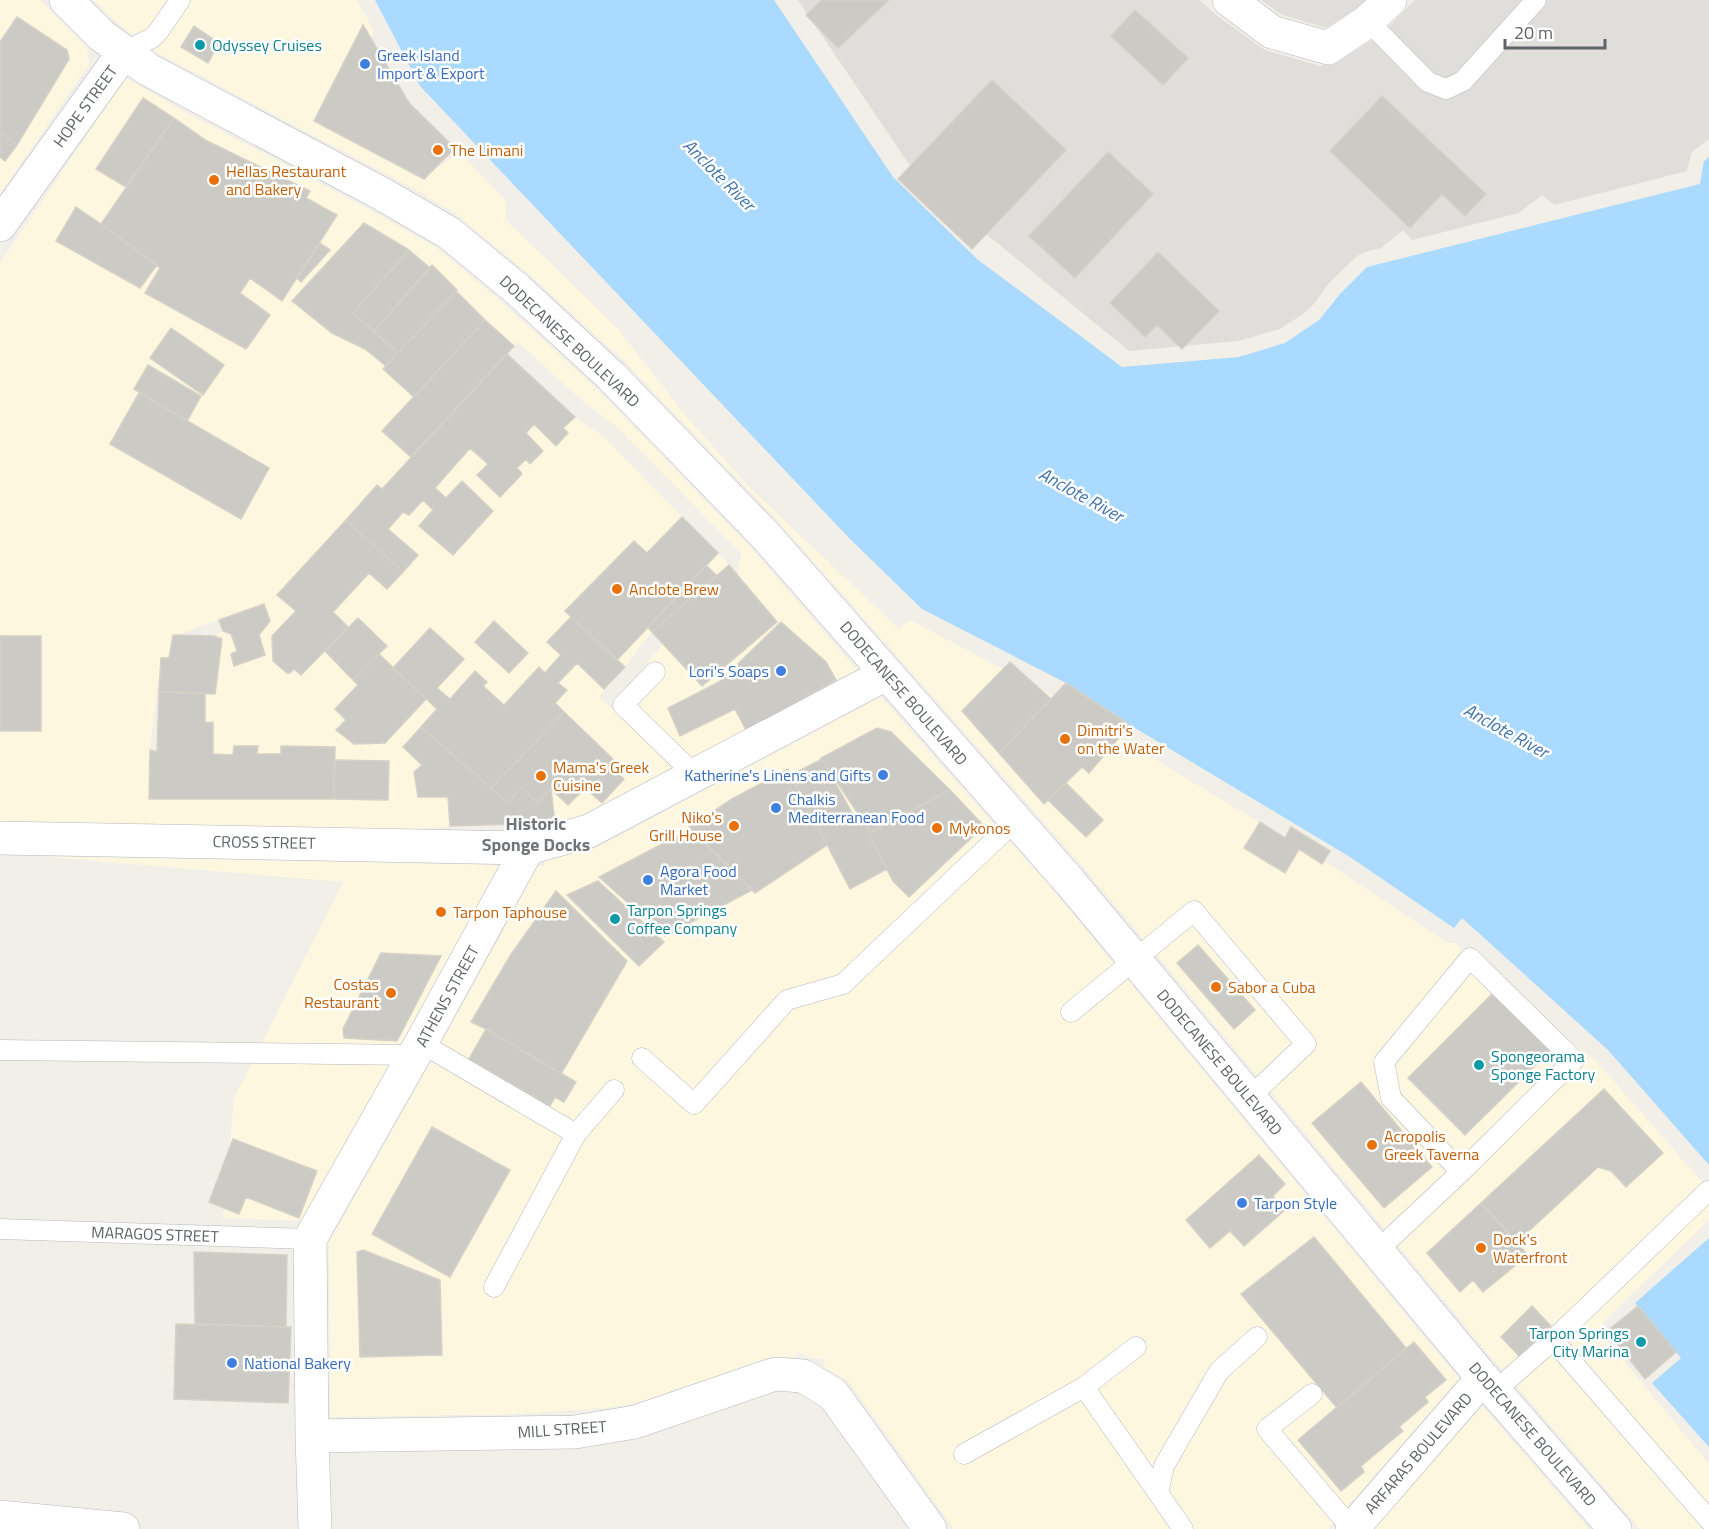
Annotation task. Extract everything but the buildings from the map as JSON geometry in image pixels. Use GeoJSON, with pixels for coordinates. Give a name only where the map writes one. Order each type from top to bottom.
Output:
{"type":"FeatureCollection","features":[{"type":"Feature","properties":{"kind":"street","name":"DODECANESE BOULEVARD"},"geometry":{"type":"LineString","coordinates":[[66,0],[101,35],[158,75],[449,233],[517,289],[611,376],[765,535],[1070,882],[1489,1384],[1615,1529]]}},
{"type":"Feature","properties":{"kind":"street"},"geometry":{"type":"LineString","coordinates":[[1229,0],[1272,32],[1328,48],[1379,11]]}},
{"type":"Feature","properties":{"kind":"street","name":"HOPE STREET"},"geometry":{"type":"LineString","coordinates":[[1,222],[124,52]]}},
{"type":"Feature","properties":{"kind":"street"},"geometry":{"type":"LineString","coordinates":[[528,848],[589,831],[886,674]]}},
{"type":"Feature","properties":{"kind":"street","name":"CROSS STREET"},"geometry":{"type":"LineString","coordinates":[[0,838],[528,848]]}},
{"type":"Feature","properties":{"kind":"street","name":"ATHENS STREET"},"geometry":{"type":"LineString","coordinates":[[310,1239],[418,1049],[528,848]]}},
{"type":"Feature","properties":{"kind":"street"},"geometry":{"type":"LineString","coordinates":[[310,1239],[315,1529]]}},
{"type":"Feature","properties":{"kind":"street","name":"MILL STREET"},"geometry":{"type":"LineString","coordinates":[[312,1436],[575,1432],[635,1422],[775,1374],[803,1376],[833,1394],[930,1529]]}},
{"type":"Feature","properties":{"kind":"street","name":"ARFARAS BOULEVARD"},"geometry":{"type":"LineString","coordinates":[[1352,1529],[1489,1384]]}},
{"type":"Feature","properties":{"kind":"street"},"geometry":{"type":"LineString","coordinates":[[0,1517],[123,1529]]}},
{"type":"Feature","properties":{"kind":"lane","name":"HOPE STREET"},"geometry":{"type":"LineString","coordinates":[[124,52],[152,38],[180,0]]}},
{"type":"Feature","properties":{"kind":"lane"},"geometry":{"type":"LineString","coordinates":[[1379,11],[1428,82],[1446,89],[1463,81],[1536,0]]}},
{"type":"Feature","properties":{"kind":"lane"},"geometry":{"type":"LineString","coordinates":[[655,672],[623,705],[695,775]]}},
{"type":"Feature","properties":{"kind":"lane"},"geometry":{"type":"LineString","coordinates":[[642,1058],[694,1104],[787,1000],[843,984],[1016,820]]}},
{"type":"Feature","properties":{"kind":"lane"},"geometry":{"type":"LineString","coordinates":[[1071,1012],[1194,911],[1306,1044],[1250,1097]]}},
{"type":"Feature","properties":{"kind":"lane"},"geometry":{"type":"LineString","coordinates":[[1378,1250],[1461,1172],[1574,1060],[1470,958],[1384,1062],[1391,1098],[1461,1172]]}},
{"type":"Feature","properties":{"kind":"lane"},"geometry":{"type":"LineString","coordinates":[[0,1050],[418,1049],[576,1134]]}},
{"type":"Feature","properties":{"kind":"lane"},"geometry":{"type":"LineString","coordinates":[[494,1287],[576,1134],[614,1090]]}},
{"type":"Feature","properties":{"kind":"lane"},"geometry":{"type":"LineString","coordinates":[[1489,1384],[1553,1340],[1708,1191]]}},
{"type":"Feature","properties":{"kind":"lane","name":"MARAGOS STREET"},"geometry":{"type":"LineString","coordinates":[[0,1229],[310,1239]]}},
{"type":"Feature","properties":{"kind":"lane"},"geometry":{"type":"LineString","coordinates":[[1158,1492],[1164,1466],[1219,1371],[1257,1337]]}},
{"type":"Feature","properties":{"kind":"lane"},"geometry":{"type":"LineString","coordinates":[[1553,1340],[1709,1520]]}},
{"type":"Feature","properties":{"kind":"lane"},"geometry":{"type":"LineString","coordinates":[[964,1454],[1084,1387],[1136,1347]]}},
{"type":"Feature","properties":{"kind":"lane"},"geometry":{"type":"LineString","coordinates":[[1084,1387],[1183,1529]]}},
{"type":"Feature","properties":{"kind":"lane"},"geometry":{"type":"LineString","coordinates":[[1312,1394],[1267,1429],[1352,1529]]}},
{"type":"Feature","properties":{"kind":"shaded area"},"geometry":{"type":"Polygon","coordinates":[[[0,0],[40,0],[87,48],[89,64],[0,194],[0,0]]]}},
{"type":"Feature","properties":{"kind":"shaded area"},"geometry":{"type":"Polygon","coordinates":[[[94,0],[357,0],[374,32],[325,119],[430,173],[459,152],[506,201],[505,219],[618,329],[689,420],[750,488],[899,629],[910,620],[1056,697],[1121,739],[1340,871],[1444,941],[1456,943],[1561,1038],[1584,1051],[1597,1062],[1709,1190],[1709,1220],[1607,1318],[1602,1327],[1603,1336],[1709,1464],[1709,1529],[1640,1529],[1508,1376],[1509,1374],[1497,1364],[1085,869],[779,522],[624,361],[530,275],[460,217],[420,192],[160,54],[114,20],[94,0]]]}},
{"type":"Feature","properties":{"kind":"shaded area"},"geometry":{"type":"Polygon","coordinates":[[[798,0],[1200,0],[1216,15],[1265,50],[1320,66],[1336,63],[1381,34],[1415,0],[1709,0],[1709,139],[1692,152],[1687,171],[1554,205],[1542,195],[1519,213],[1412,240],[1403,230],[1381,248],[1357,256],[1329,283],[1314,304],[1280,329],[1238,341],[1129,351],[919,179],[798,0]]]}},
{"type":"Feature","properties":{"kind":"shaded area"},"geometry":{"type":"Polygon","coordinates":[[[1261,0],[1366,0],[1358,8],[1326,28],[1282,15],[1261,0]]]}},
{"type":"Feature","properties":{"kind":"shaded area"},"geometry":{"type":"Polygon","coordinates":[[[126,78],[438,249],[504,304],[598,390],[751,548],[857,670],[683,762],[620,694],[664,642],[738,576],[741,553],[617,427],[586,404],[518,342],[507,354],[575,417],[605,438],[729,565],[652,632],[599,697],[672,767],[606,807],[555,823],[450,826],[390,831],[0,826],[0,263],[126,78]],[[219,620],[176,635],[214,636],[223,631],[219,620]],[[160,673],[150,750],[157,752],[160,673]]]}},
{"type":"Feature","properties":{"kind":"shaded area"},"geometry":{"type":"Polygon","coordinates":[[[881,697],[1056,894],[1459,1379],[1328,1529],[954,1529],[849,1382],[823,1366],[825,1359],[810,1358],[799,1352],[795,1357],[771,1357],[633,1404],[606,1408],[518,1414],[330,1417],[329,1242],[538,866],[544,866],[544,861],[596,848],[881,697]]]}},
{"type":"Feature","properties":{"kind":"shaded area"},"geometry":{"type":"Polygon","coordinates":[[[50,857],[499,865],[301,1221],[223,1218],[234,1098],[343,882],[50,857]]]}},
{"type":"Feature","properties":{"kind":"shaded area"},"geometry":{"type":"Polygon","coordinates":[[[1482,1406],[1589,1529],[1374,1529],[1482,1406]]]}},
{"type":"Feature","properties":{"kind":"water","name":"Anclote River"},"geometry":{"type":"Polygon","coordinates":[[[375,0],[774,0],[893,177],[977,259],[1122,367],[1239,357],[1285,343],[1319,320],[1340,294],[1367,267],[1700,184],[1704,161],[1709,157],[1709,1165],[1608,1050],[1462,918],[1454,928],[1350,857],[1130,725],[1066,683],[922,609],[850,539],[420,86],[375,0]]]}},
{"type":"Feature","properties":{"kind":"water"},"geometry":{"type":"Polygon","coordinates":[[[1709,1238],[1709,1447],[1652,1383],[1681,1358],[1635,1303],[1709,1238]]]}},
{"type":"Feature","properties":{"kind":"place","name":"Odyssey Cruises"},"geometry":{"type":"Point","coordinates":[200,45]}},
{"type":"Feature","properties":{"kind":"place","name":"Greek Island Import & Export"},"geometry":{"type":"Point","coordinates":[365,64]}},
{"type":"Feature","properties":{"kind":"place","name":"The Limani"},"geometry":{"type":"Point","coordinates":[438,150]}},
{"type":"Feature","properties":{"kind":"place","name":"Hellas Restaurant and Bakery"},"geometry":{"type":"Point","coordinates":[214,180]}},
{"type":"Feature","properties":{"kind":"place","name":"Anclote Brew"},"geometry":{"type":"Point","coordinates":[617,589]}},
{"type":"Feature","properties":{"kind":"place","name":"Lori's Soaps"},"geometry":{"type":"Point","coordinates":[781,671]}},
{"type":"Feature","properties":{"kind":"place","name":"Dimitri's on the Water"},"geometry":{"type":"Point","coordinates":[1065,739]}},
{"type":"Feature","properties":{"kind":"place","name":"Katherine's Linens and Gifts"},"geometry":{"type":"Point","coordinates":[883,775]}},
{"type":"Feature","properties":{"kind":"place","name":"Mama's Greek Cuisine"},"geometry":{"type":"Point","coordinates":[541,776]}},
{"type":"Feature","properties":{"kind":"place","name":"Chalkis Mediterranean Food"},"geometry":{"type":"Point","coordinates":[776,808]}},
{"type":"Feature","properties":{"kind":"place","name":"Niko's Grill House"},"geometry":{"type":"Point","coordinates":[734,826]}},
{"type":"Feature","properties":{"kind":"place","name":"Mykonos"},"geometry":{"type":"Point","coordinates":[937,828]}},
{"type":"Feature","properties":{"kind":"place","name":"Agora Food Market"},"geometry":{"type":"Point","coordinates":[648,880]}},
{"type":"Feature","properties":{"kind":"place","name":"Tarpon Taphouse"},"geometry":{"type":"Point","coordinates":[441,912]}},
{"type":"Feature","properties":{"kind":"place","name":"Tarpon Springs Coffee Company"},"geometry":{"type":"Point","coordinates":[615,919]}},
{"type":"Feature","properties":{"kind":"place","name":"Sabor a Cuba"},"geometry":{"type":"Point","coordinates":[1216,987]}},
{"type":"Feature","properties":{"kind":"place","name":"Costas Restaurant"},"geometry":{"type":"Point","coordinates":[391,993]}},
{"type":"Feature","properties":{"kind":"place","name":"Spongeorama Sponge Factory"},"geometry":{"type":"Point","coordinates":[1479,1065]}},
{"type":"Feature","properties":{"kind":"place","name":"Acropolis Greek Taverna"},"geometry":{"type":"Point","coordinates":[1372,1145]}},
{"type":"Feature","properties":{"kind":"place","name":"Tarpon Style"},"geometry":{"type":"Point","coordinates":[1242,1203]}},
{"type":"Feature","properties":{"kind":"place","name":"Dock's Waterfront"},"geometry":{"type":"Point","coordinates":[1481,1248]}},
{"type":"Feature","properties":{"kind":"place","name":"Tarpon Springs City Marina"},"geometry":{"type":"Point","coordinates":[1641,1342]}},
{"type":"Feature","properties":{"kind":"place","name":"National Bakery"},"geometry":{"type":"Point","coordinates":[232,1363]}},
{"type":"Feature","properties":{"kind":"district","name":"Historic Sponge Docks"},"geometry":{"type":"Point","coordinates":[536,834]}}]}
